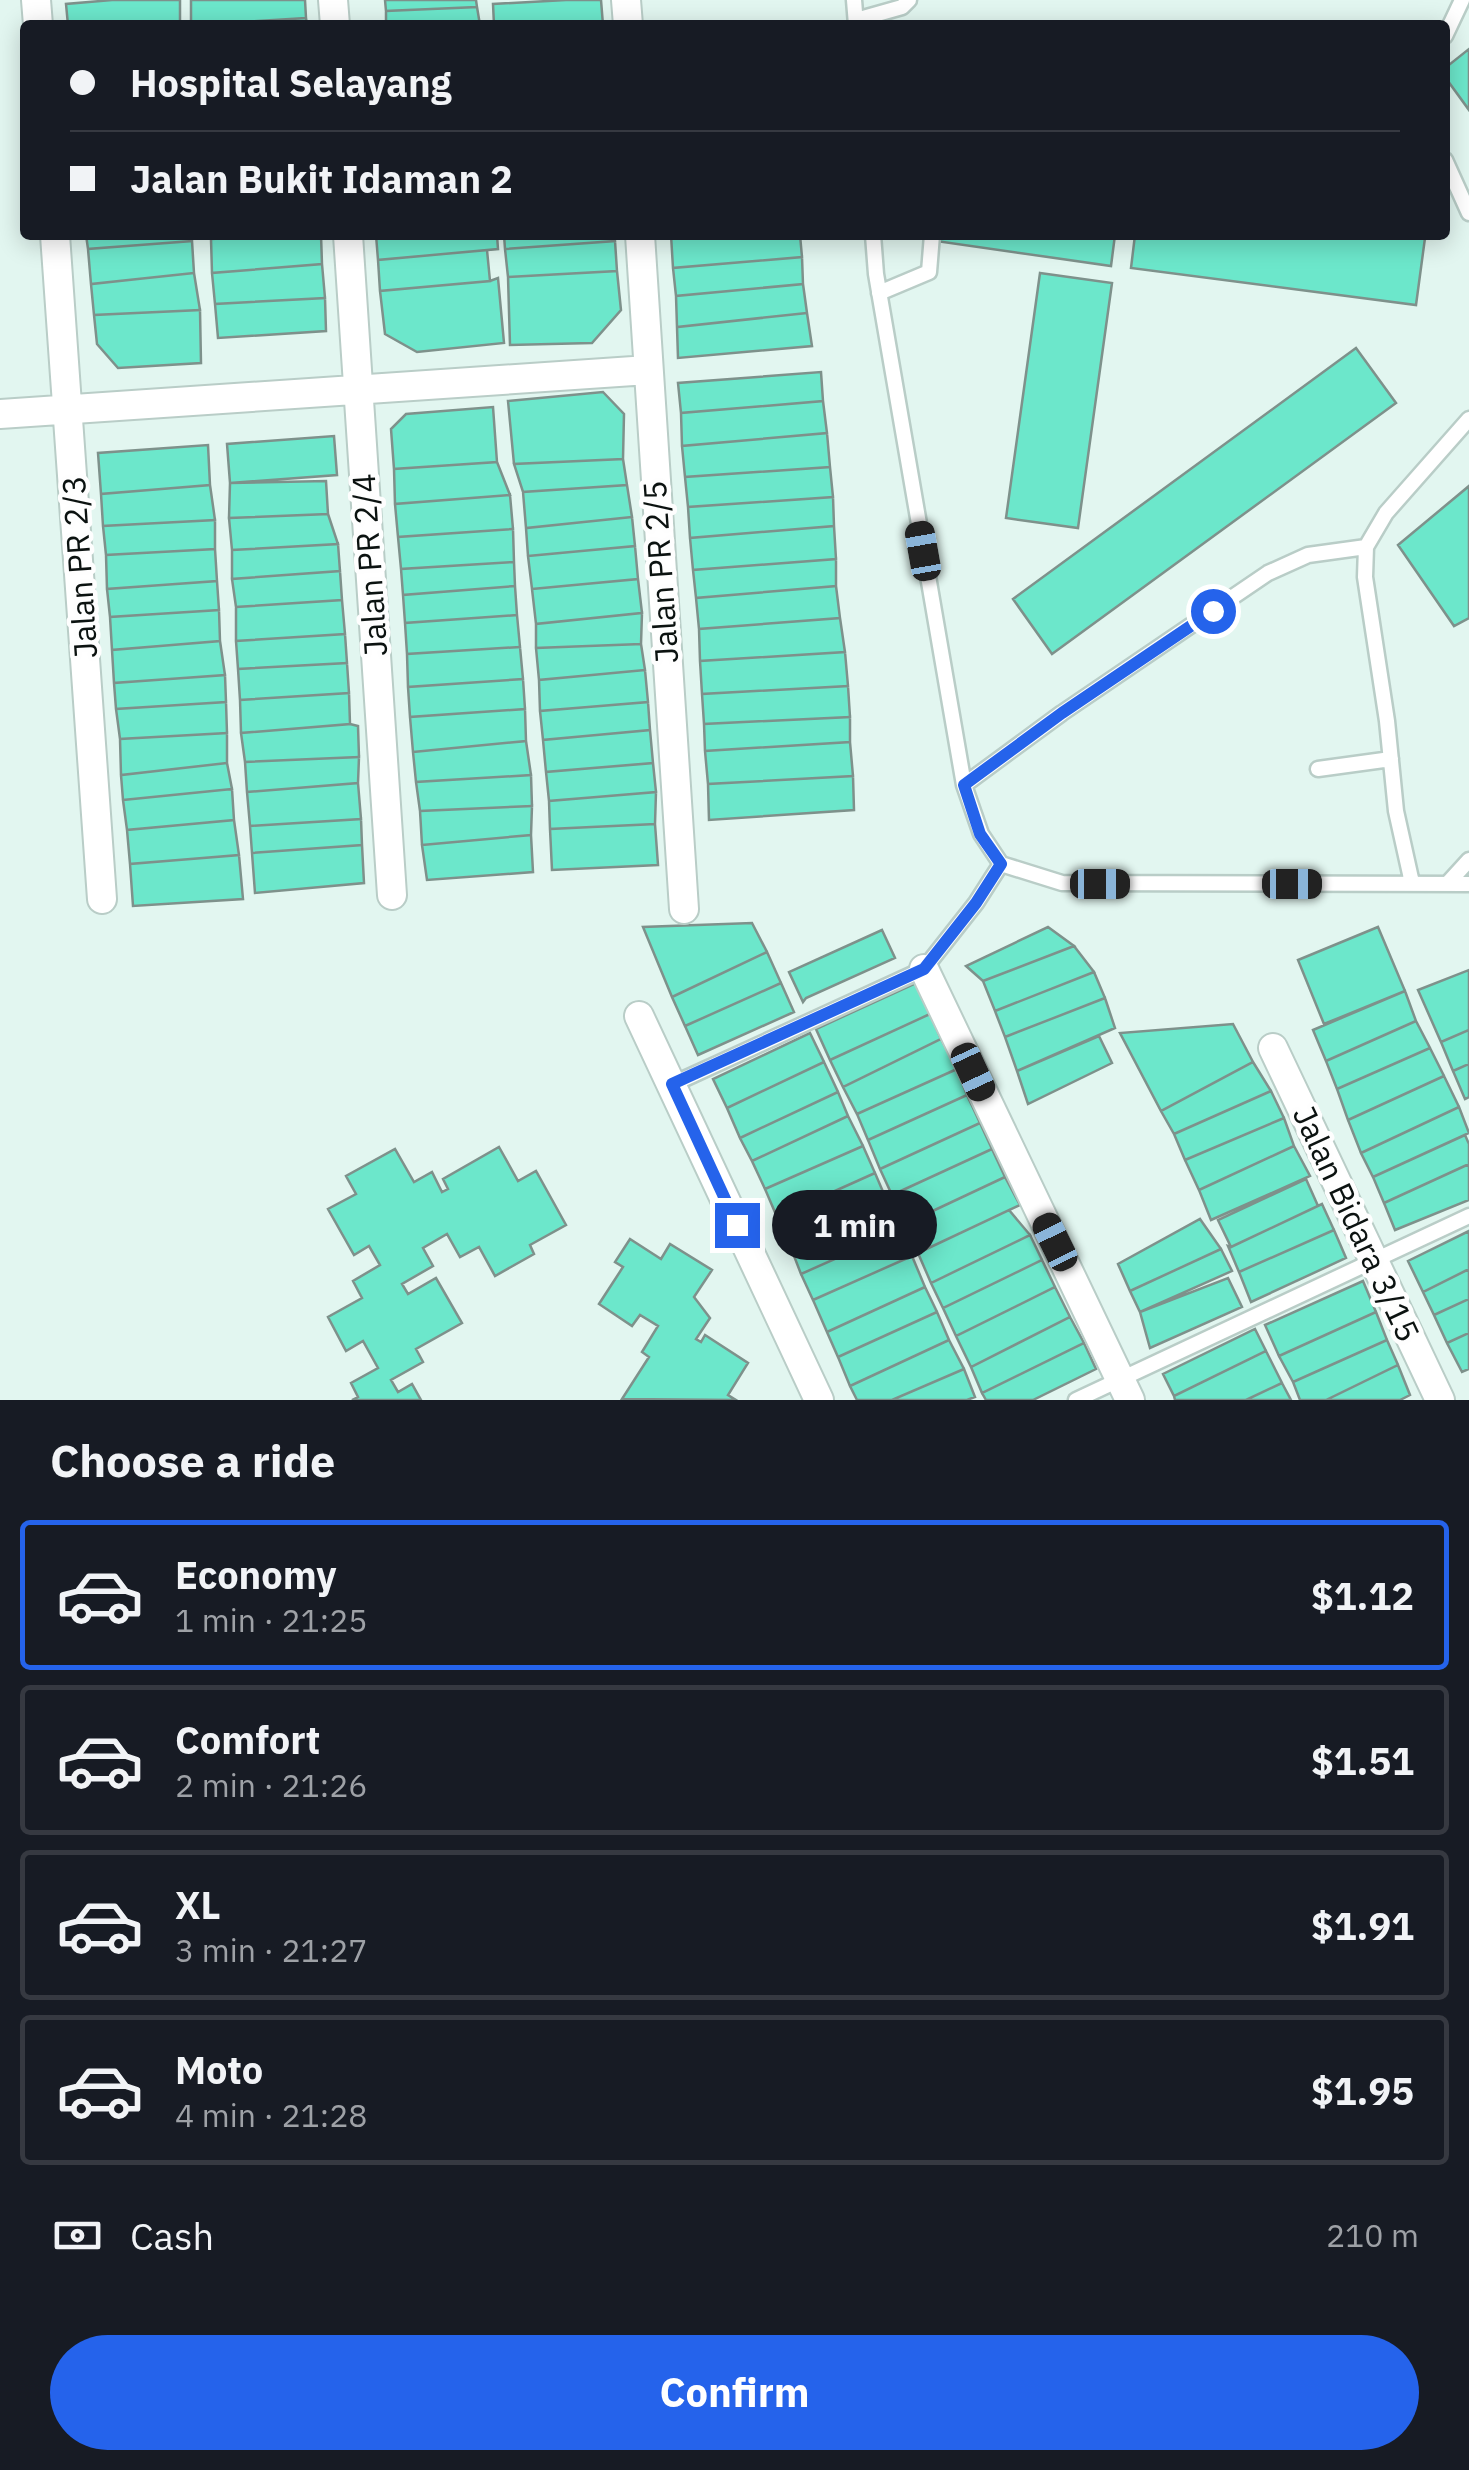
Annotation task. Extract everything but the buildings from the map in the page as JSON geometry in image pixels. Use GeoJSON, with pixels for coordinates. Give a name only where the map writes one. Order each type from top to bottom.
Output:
{"type":"FeatureCollection","features":[{"type":"Feature","properties":{"kind":"street","name":"Jalan PR 2/3"},"geometry":{"type":"LineString","coordinates":[[55,240],[102,899]]}},
{"type":"Feature","properties":{"kind":"street","name":"Jalan PR 2/4"},"geometry":{"type":"LineString","coordinates":[[348,240],[392,895]]}},
{"type":"Feature","properties":{"kind":"street","name":"Jalan PR 2/5"},"geometry":{"type":"LineString","coordinates":[[640,240],[684,909]]}},
{"type":"Feature","properties":{"kind":"street"},"geometry":{"type":"LineString","coordinates":[[0,414],[648,370]]}},
{"type":"Feature","properties":{"kind":"street"},"geometry":{"type":"LineString","coordinates":[[924,969],[1125,1390]]}},
{"type":"Feature","properties":{"kind":"street"},"geometry":{"type":"LineString","coordinates":[[639,1016],[819,1400]]}},
{"type":"Feature","properties":{"kind":"street","name":"Jalan Bidara 3/15"},"geometry":{"type":"LineString","coordinates":[[1272,1048],[1440,1400]]}},
{"type":"Feature","properties":{"kind":"lane"},"geometry":{"type":"LineString","coordinates":[[865,20],[902,7],[909,0]]}},
{"type":"Feature","properties":{"kind":"lane"},"geometry":{"type":"LineString","coordinates":[[1450,25],[1462,0]]}},
{"type":"Feature","properties":{"kind":"lane"},"geometry":{"type":"LineString","coordinates":[[1450,171],[1469,213]]}},
{"type":"Feature","properties":{"kind":"lane"},"geometry":{"type":"LineString","coordinates":[[873,240],[964,785],[980,834],[1001,864],[1062,884],[1469,884]]}},
{"type":"Feature","properties":{"kind":"lane"},"geometry":{"type":"LineString","coordinates":[[879,293],[929,272],[932,240]]}},
{"type":"Feature","properties":{"kind":"lane"},"geometry":{"type":"LineString","coordinates":[[1412,883],[1396,811],[1365,577],[1366,547],[1386,513],[1469,419]]}},
{"type":"Feature","properties":{"kind":"lane"},"geometry":{"type":"LineString","coordinates":[[964,785],[1062,713],[1268,573],[1308,555],[1366,547]]}},
{"type":"Feature","properties":{"kind":"lane"},"geometry":{"type":"LineString","coordinates":[[1318,770],[1391,759]]}},
{"type":"Feature","properties":{"kind":"lane"},"geometry":{"type":"LineString","coordinates":[[1448,884],[1469,860]]}},
{"type":"Feature","properties":{"kind":"lane"},"geometry":{"type":"LineString","coordinates":[[672,1084],[924,969],[1001,864]]}},
{"type":"Feature","properties":{"kind":"lane"},"geometry":{"type":"LineString","coordinates":[[1076,1400],[1125,1390],[1469,1216]]}},
{"type":"Feature","properties":{"kind":"route"},"geometry":{"type":"LineString","coordinates":[[737,1225],[672,1084],[924,969],[1001,864],[980,834],[964,785],[1213,611]]}}]}
